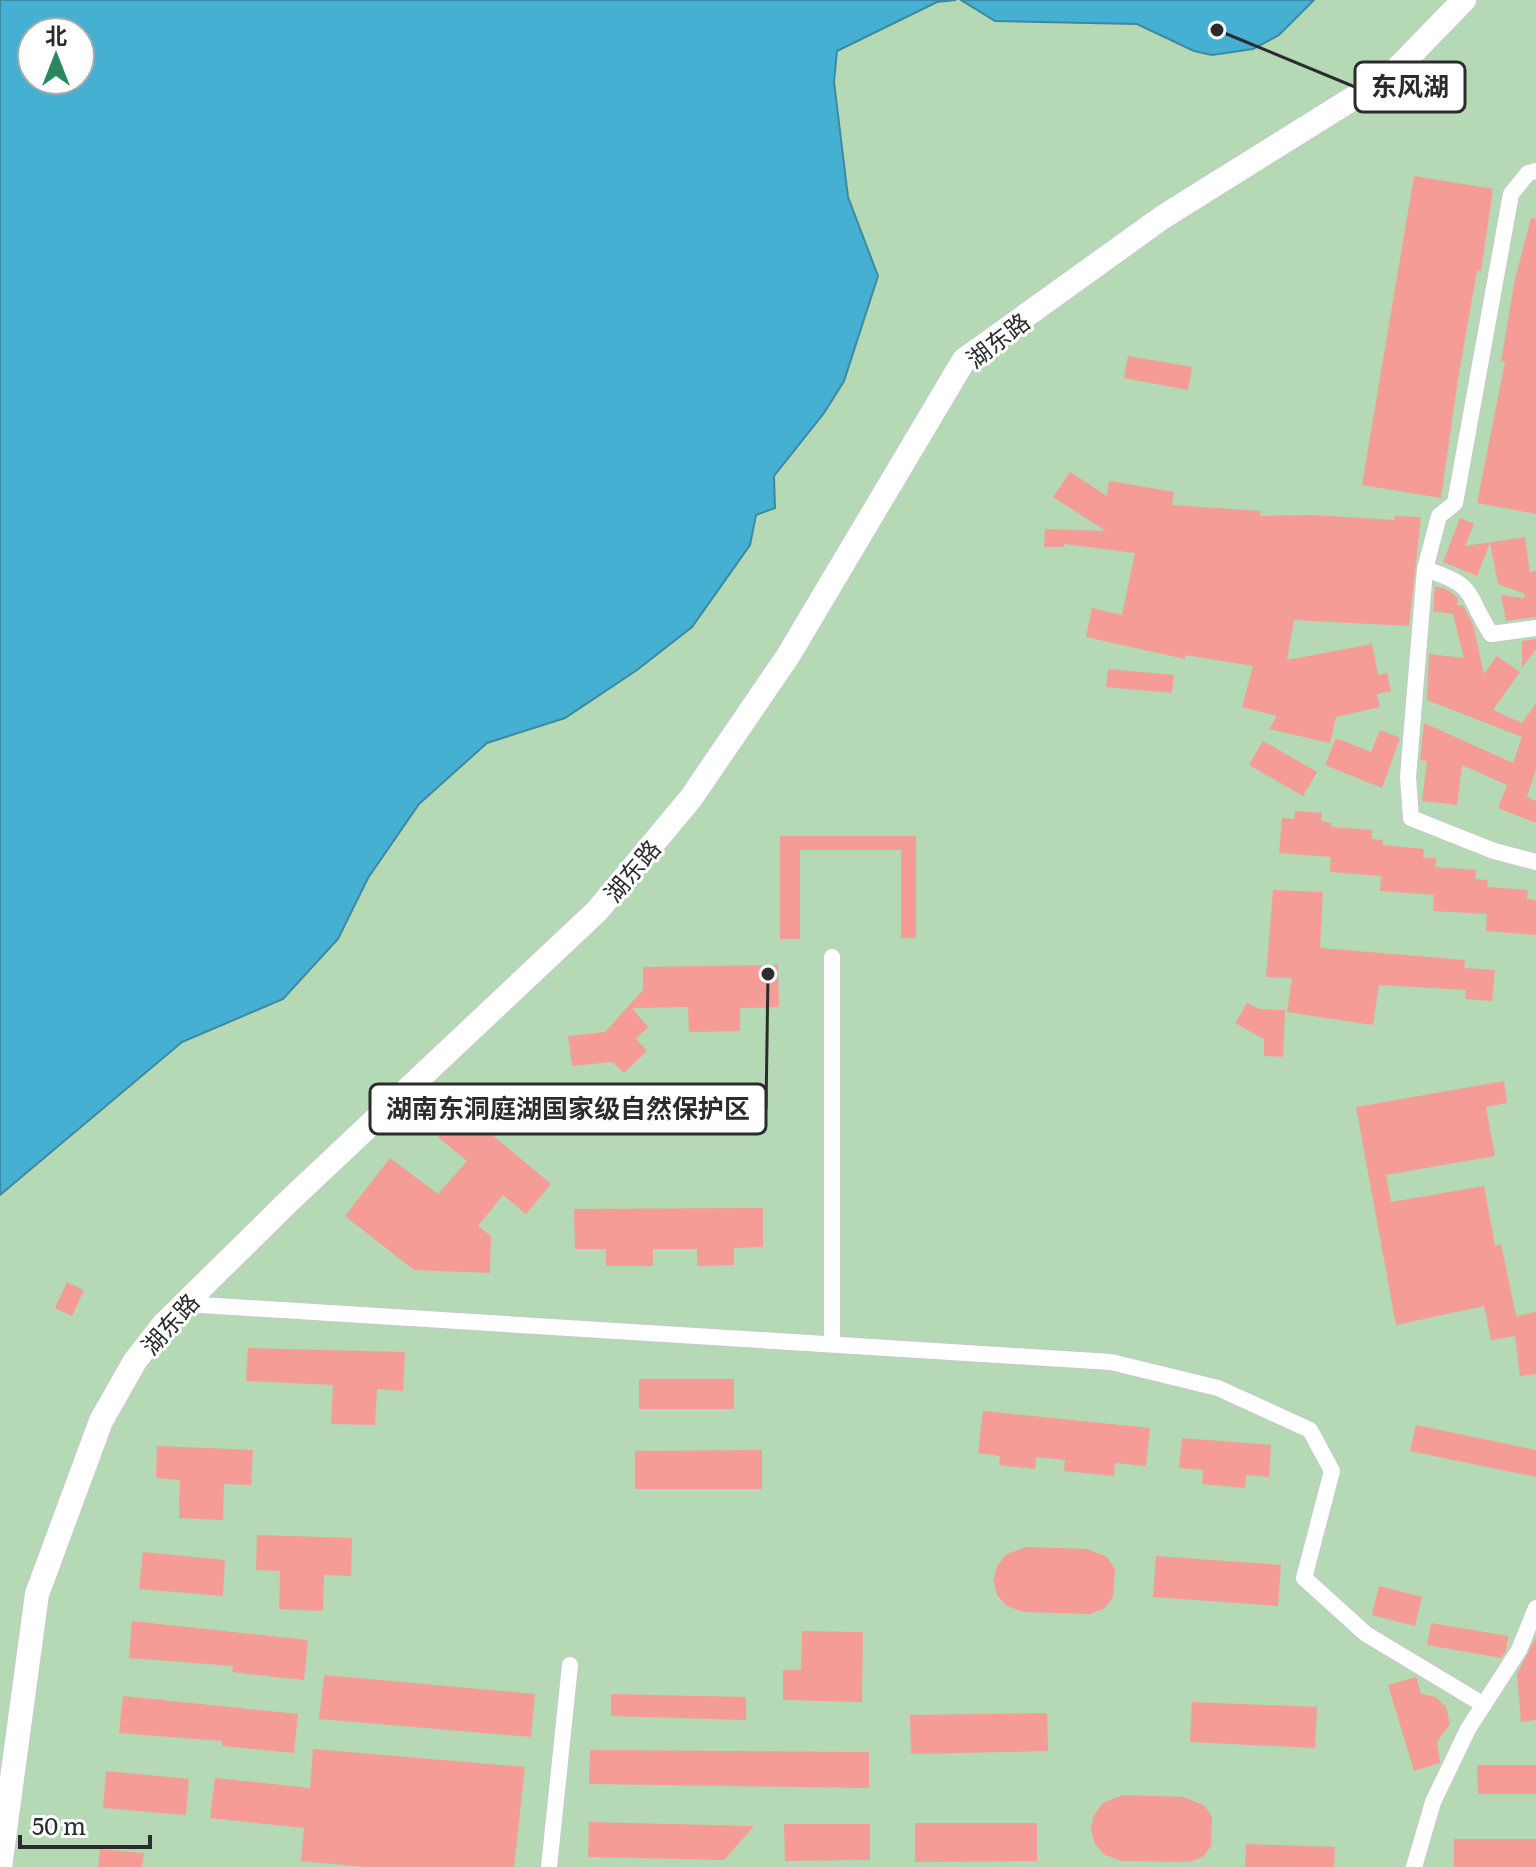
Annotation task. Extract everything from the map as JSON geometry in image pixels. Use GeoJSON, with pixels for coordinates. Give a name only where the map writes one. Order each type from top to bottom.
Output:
{"type":"FeatureCollection","features":[{"type":"Feature","properties":{"kind":"street","name":"湖东路"},"geometry":{"type":"LineString","coordinates":[[0,1867],[37,1594],[101,1421],[135,1361],[185,1304],[289,1201],[597,911],[672,821],[788,656],[964,360],[1163,217],[1392,74],[1464,0]]}},
{"type":"Feature","properties":{"kind":"street"},"geometry":{"type":"LineString","coordinates":[[1536,171],[1528,173],[1511,194],[1455,503],[1439,516],[1425,569],[1408,777],[1411,818],[1494,851],[1536,862]]}},
{"type":"Feature","properties":{"kind":"street"},"geometry":{"type":"LineString","coordinates":[[1425,569],[1458,579],[1467,588],[1491,634],[1536,628]]}},
{"type":"Feature","properties":{"kind":"street"},"geometry":{"type":"LineString","coordinates":[[832,957],[832,1343]]}},
{"type":"Feature","properties":{"kind":"street"},"geometry":{"type":"LineString","coordinates":[[185,1304],[1111,1362],[1218,1388],[1310,1430],[1332,1471],[1304,1578],[1366,1634],[1484,1705]]}},
{"type":"Feature","properties":{"kind":"street"},"geometry":{"type":"LineString","coordinates":[[1414,1867],[1433,1802],[1484,1705],[1519,1650],[1536,1608]]}},
{"type":"Feature","properties":{"kind":"street"},"geometry":{"type":"LineString","coordinates":[[549,1867],[570,1665]]}},
{"type":"Feature","properties":{"kind":"green space"},"geometry":{"type":"Polygon","coordinates":[[[0,0],[1536,0],[1536,1867],[0,1867],[0,0]]]}},
{"type":"Feature","properties":{"kind":"water"},"geometry":{"type":"Polygon","coordinates":[[[0,0],[956,0],[937,2],[837,51],[834,82],[848,197],[878,276],[844,381],[824,413],[774,476],[775,508],[756,515],[750,545],[692,627],[637,670],[565,718],[487,743],[419,804],[368,878],[338,939],[283,999],[182,1042],[0,1195],[0,0]]]}},
{"type":"Feature","properties":{"kind":"water"},"geometry":{"type":"Polygon","coordinates":[[[961,0],[1314,0],[1279,35],[1253,49],[1212,55],[1194,51],[1137,24],[995,21],[961,0]]]}},
{"type":"Feature","properties":{"kind":"building"},"geometry":{"type":"Polygon","coordinates":[[[1414,176],[1493,189],[1481,271],[1477,271],[1458,379],[1441,498],[1362,485],[1414,176]]]}},
{"type":"Feature","properties":{"kind":"building"},"geometry":{"type":"Polygon","coordinates":[[[1531,218],[1536,219],[1536,514],[1477,503],[1505,362],[1501,361],[1515,279],[1531,218]]]}},
{"type":"Feature","properties":{"kind":"building"},"geometry":{"type":"Polygon","coordinates":[[[1128,356],[1192,367],[1188,390],[1124,378],[1128,356]]]}},
{"type":"Feature","properties":{"kind":"building"},"geometry":{"type":"Polygon","coordinates":[[[1070,472],[1107,496],[1109,481],[1174,492],[1172,505],[1261,511],[1260,516],[1313,515],[1394,520],[1395,516],[1421,517],[1409,626],[1294,620],[1287,660],[1372,644],[1378,675],[1387,673],[1391,691],[1377,694],[1380,707],[1336,717],[1330,743],[1269,729],[1277,716],[1242,707],[1253,666],[1185,655],[1185,659],[1086,637],[1092,608],[1122,615],[1135,553],[1064,544],[1064,547],[1044,547],[1045,529],[1106,531],[1053,497],[1070,472]]]}},
{"type":"Feature","properties":{"kind":"building"},"geometry":{"type":"Polygon","coordinates":[[[1460,518],[1474,524],[1465,546],[1525,537],[1530,572],[1536,571],[1536,617],[1506,621],[1501,595],[1524,598],[1525,594],[1498,584],[1490,543],[1477,576],[1443,562],[1460,518]]]}},
{"type":"Feature","properties":{"kind":"building"},"geometry":{"type":"Polygon","coordinates":[[[1435,586],[1448,590],[1458,598],[1457,605],[1463,605],[1473,625],[1484,674],[1497,656],[1520,672],[1493,710],[1522,723],[1536,703],[1536,769],[1527,797],[1536,801],[1536,823],[1498,808],[1507,785],[1462,765],[1457,805],[1422,801],[1427,761],[1420,760],[1424,723],[1513,763],[1522,737],[1427,700],[1429,654],[1464,658],[1453,614],[1433,611],[1435,586]]]}},
{"type":"Feature","properties":{"kind":"building"},"geometry":{"type":"Polygon","coordinates":[[[1536,639],[1536,649],[1522,668],[1522,641],[1536,639]]]}},
{"type":"Feature","properties":{"kind":"building"},"geometry":{"type":"Polygon","coordinates":[[[1108,669],[1174,675],[1172,693],[1106,687],[1108,669]]]}},
{"type":"Feature","properties":{"kind":"building"},"geometry":{"type":"Polygon","coordinates":[[[1380,730],[1400,738],[1382,788],[1325,765],[1336,738],[1371,752],[1380,730]]]}},
{"type":"Feature","properties":{"kind":"building"},"geometry":{"type":"Polygon","coordinates":[[[1263,741],[1317,772],[1303,796],[1249,765],[1263,741]]]}},
{"type":"Feature","properties":{"kind":"building"},"geometry":{"type":"Polygon","coordinates":[[[1295,811],[1322,813],[1321,821],[1332,823],[1331,827],[1372,830],[1372,839],[1383,840],[1382,845],[1424,849],[1423,858],[1436,858],[1435,867],[1476,870],[1475,879],[1488,880],[1487,887],[1528,890],[1527,899],[1536,900],[1536,935],[1486,931],[1487,914],[1433,911],[1434,895],[1380,891],[1381,876],[1330,872],[1331,857],[1279,853],[1282,818],[1294,819],[1295,811]]]}},
{"type":"Feature","properties":{"kind":"building"},"geometry":{"type":"Polygon","coordinates":[[[780,836],[916,836],[916,938],[901,938],[901,850],[800,850],[800,939],[780,939],[780,836]]]}},
{"type":"Feature","properties":{"kind":"building"},"geometry":{"type":"Polygon","coordinates":[[[1273,890],[1323,892],[1320,948],[1465,960],[1464,968],[1495,970],[1492,1001],[1465,999],[1466,990],[1379,985],[1373,1025],[1287,1012],[1292,978],[1266,977],[1273,890]]]}},
{"type":"Feature","properties":{"kind":"building"},"geometry":{"type":"Polygon","coordinates":[[[778,965],[779,1007],[740,1008],[740,1031],[689,1032],[688,1007],[632,1008],[648,1027],[636,1039],[647,1051],[624,1073],[612,1062],[572,1066],[568,1036],[605,1032],[643,990],[643,967],[778,965]]]}},
{"type":"Feature","properties":{"kind":"building"},"geometry":{"type":"Polygon","coordinates":[[[1247,1003],[1259,1009],[1285,1010],[1283,1057],[1264,1056],[1264,1039],[1235,1023],[1247,1003]]]}},
{"type":"Feature","properties":{"kind":"building"},"geometry":{"type":"Polygon","coordinates":[[[1504,1081],[1507,1103],[1486,1107],[1495,1156],[1386,1175],[1391,1202],[1484,1186],[1495,1246],[1501,1244],[1516,1316],[1536,1312],[1536,1374],[1520,1376],[1515,1336],[1491,1340],[1484,1306],[1396,1325],[1356,1107],[1504,1081]]]}},
{"type":"Feature","properties":{"kind":"building"},"geometry":{"type":"Polygon","coordinates":[[[461,1109],[551,1184],[526,1214],[503,1195],[478,1226],[491,1236],[490,1273],[414,1270],[345,1216],[390,1158],[438,1194],[467,1161],[438,1137],[461,1109]]]}},
{"type":"Feature","properties":{"kind":"building"},"geometry":{"type":"Polygon","coordinates":[[[763,1208],[763,1247],[734,1248],[734,1265],[697,1266],[697,1249],[653,1249],[653,1266],[606,1266],[606,1249],[575,1249],[574,1209],[763,1208]]]}},
{"type":"Feature","properties":{"kind":"building"},"geometry":{"type":"Polygon","coordinates":[[[67,1282],[84,1290],[72,1316],[55,1308],[67,1282]]]}},
{"type":"Feature","properties":{"kind":"building"},"geometry":{"type":"Polygon","coordinates":[[[248,1348],[405,1352],[403,1391],[377,1389],[375,1425],[331,1424],[333,1385],[246,1381],[248,1348]]]}},
{"type":"Feature","properties":{"kind":"building"},"geometry":{"type":"Polygon","coordinates":[[[639,1379],[734,1379],[734,1409],[639,1409],[639,1379]]]}},
{"type":"Feature","properties":{"kind":"building"},"geometry":{"type":"Polygon","coordinates":[[[983,1411],[1150,1428],[1146,1466],[1115,1463],[1114,1476],[1064,1471],[1065,1460],[1036,1457],[1035,1469],[999,1465],[1000,1456],[978,1453],[983,1411]]]}},
{"type":"Feature","properties":{"kind":"building"},"geometry":{"type":"Polygon","coordinates":[[[1416,1425],[1536,1450],[1536,1477],[1410,1451],[1416,1425]]]}},
{"type":"Feature","properties":{"kind":"building"},"geometry":{"type":"Polygon","coordinates":[[[1182,1438],[1271,1445],[1269,1477],[1246,1475],[1245,1488],[1202,1484],[1203,1470],[1179,1468],[1182,1438]]]}},
{"type":"Feature","properties":{"kind":"building"},"geometry":{"type":"Polygon","coordinates":[[[157,1446],[253,1450],[251,1485],[224,1484],[223,1520],[179,1518],[180,1480],[156,1478],[157,1446]]]}},
{"type":"Feature","properties":{"kind":"building"},"geometry":{"type":"Polygon","coordinates":[[[762,1450],[762,1489],[635,1489],[635,1451],[762,1450]]]}},
{"type":"Feature","properties":{"kind":"building"},"geometry":{"type":"Polygon","coordinates":[[[257,1535],[352,1538],[351,1576],[324,1575],[323,1611],[279,1609],[280,1571],[256,1570],[257,1535]]]}},
{"type":"Feature","properties":{"kind":"building"},"geometry":{"type":"Polygon","coordinates":[[[1026,1547],[1087,1549],[1107,1557],[1115,1569],[1113,1597],[1105,1608],[1090,1614],[1024,1612],[1007,1606],[997,1595],[993,1580],[997,1567],[1005,1555],[1026,1547]]]}},
{"type":"Feature","properties":{"kind":"building"},"geometry":{"type":"Polygon","coordinates":[[[143,1552],[225,1560],[223,1596],[139,1589],[143,1552]]]}},
{"type":"Feature","properties":{"kind":"building"},"geometry":{"type":"Polygon","coordinates":[[[1156,1556],[1281,1565],[1278,1606],[1153,1597],[1156,1556]]]}},
{"type":"Feature","properties":{"kind":"building"},"geometry":{"type":"Polygon","coordinates":[[[1379,1586],[1422,1597],[1415,1626],[1372,1615],[1379,1586]]]}},
{"type":"Feature","properties":{"kind":"building"},"geometry":{"type":"Polygon","coordinates":[[[132,1621],[308,1640],[304,1680],[232,1672],[233,1666],[129,1658],[132,1621]]]}},
{"type":"Feature","properties":{"kind":"building"},"geometry":{"type":"Polygon","coordinates":[[[1431,1623],[1508,1636],[1506,1650],[1501,1658],[1427,1645],[1431,1623]]]}},
{"type":"Feature","properties":{"kind":"building"},"geometry":{"type":"Polygon","coordinates":[[[802,1631],[863,1632],[862,1702],[783,1700],[783,1670],[801,1670],[802,1631]]]}},
{"type":"Feature","properties":{"kind":"building"},"geometry":{"type":"Polygon","coordinates":[[[1536,1637],[1536,1720],[1521,1722],[1517,1674],[1536,1637]]]}},
{"type":"Feature","properties":{"kind":"building"},"geometry":{"type":"Polygon","coordinates":[[[324,1675],[535,1694],[531,1737],[319,1719],[324,1675]]]}},
{"type":"Feature","properties":{"kind":"building"},"geometry":{"type":"Polygon","coordinates":[[[1416,1677],[1421,1694],[1436,1697],[1446,1707],[1450,1724],[1437,1742],[1440,1763],[1414,1771],[1388,1685],[1416,1677]]]}},
{"type":"Feature","properties":{"kind":"building"},"geometry":{"type":"Polygon","coordinates":[[[611,1694],[746,1697],[746,1720],[611,1716],[611,1694]]]}},
{"type":"Feature","properties":{"kind":"building"},"geometry":{"type":"Polygon","coordinates":[[[123,1696],[298,1714],[294,1753],[222,1746],[222,1741],[119,1733],[123,1696]]]}},
{"type":"Feature","properties":{"kind":"building"},"geometry":{"type":"Polygon","coordinates":[[[1192,1702],[1317,1707],[1315,1748],[1190,1742],[1192,1702]]]}},
{"type":"Feature","properties":{"kind":"building"},"geometry":{"type":"Polygon","coordinates":[[[1047,1713],[1048,1751],[911,1754],[910,1715],[1047,1713]]]}},
{"type":"Feature","properties":{"kind":"building"},"geometry":{"type":"Polygon","coordinates":[[[313,1749],[525,1767],[514,1867],[366,1867],[301,1861],[304,1828],[210,1818],[215,1778],[310,1788],[313,1749]]]}},
{"type":"Feature","properties":{"kind":"building"},"geometry":{"type":"Polygon","coordinates":[[[590,1750],[869,1752],[869,1788],[589,1784],[590,1750]]]}},
{"type":"Feature","properties":{"kind":"building"},"geometry":{"type":"Polygon","coordinates":[[[1477,1765],[1536,1765],[1536,1794],[1478,1794],[1477,1765]]]}},
{"type":"Feature","properties":{"kind":"building"},"geometry":{"type":"Polygon","coordinates":[[[106,1771],[189,1779],[186,1815],[103,1808],[106,1771]]]}},
{"type":"Feature","properties":{"kind":"building"},"geometry":{"type":"Polygon","coordinates":[[[1123,1795],[1184,1797],[1205,1806],[1212,1817],[1211,1846],[1203,1857],[1188,1862],[1122,1861],[1105,1855],[1095,1844],[1091,1829],[1094,1815],[1103,1803],[1123,1795]]]}},
{"type":"Feature","properties":{"kind":"building"},"geometry":{"type":"Polygon","coordinates":[[[589,1822],[754,1826],[724,1860],[588,1857],[589,1822]]]}},
{"type":"Feature","properties":{"kind":"building"},"geometry":{"type":"Polygon","coordinates":[[[915,1823],[1037,1823],[1037,1861],[915,1862],[915,1823]]]}},
{"type":"Feature","properties":{"kind":"building"},"geometry":{"type":"Polygon","coordinates":[[[784,1824],[870,1824],[870,1860],[785,1861],[784,1824]]]}},
{"type":"Feature","properties":{"kind":"building"},"geometry":{"type":"Polygon","coordinates":[[[1454,1839],[1536,1839],[1536,1867],[1454,1867],[1454,1839]]]}},
{"type":"Feature","properties":{"kind":"building"},"geometry":{"type":"Polygon","coordinates":[[[1246,1844],[1335,1847],[1334,1867],[1245,1867],[1246,1844]]]}},
{"type":"Feature","properties":{"kind":"building"},"geometry":{"type":"Polygon","coordinates":[[[100,1849],[144,1853],[142,1867],[98,1867],[100,1849]]]}},
{"type":"Feature","properties":{"kind":"place","name":"东风湖"},"geometry":{"type":"Point","coordinates":[1217,30]}},
{"type":"Feature","properties":{"kind":"place","name":"湖南东洞庭湖国家级自然保护区"},"geometry":{"type":"Point","coordinates":[768,974]}}]}
